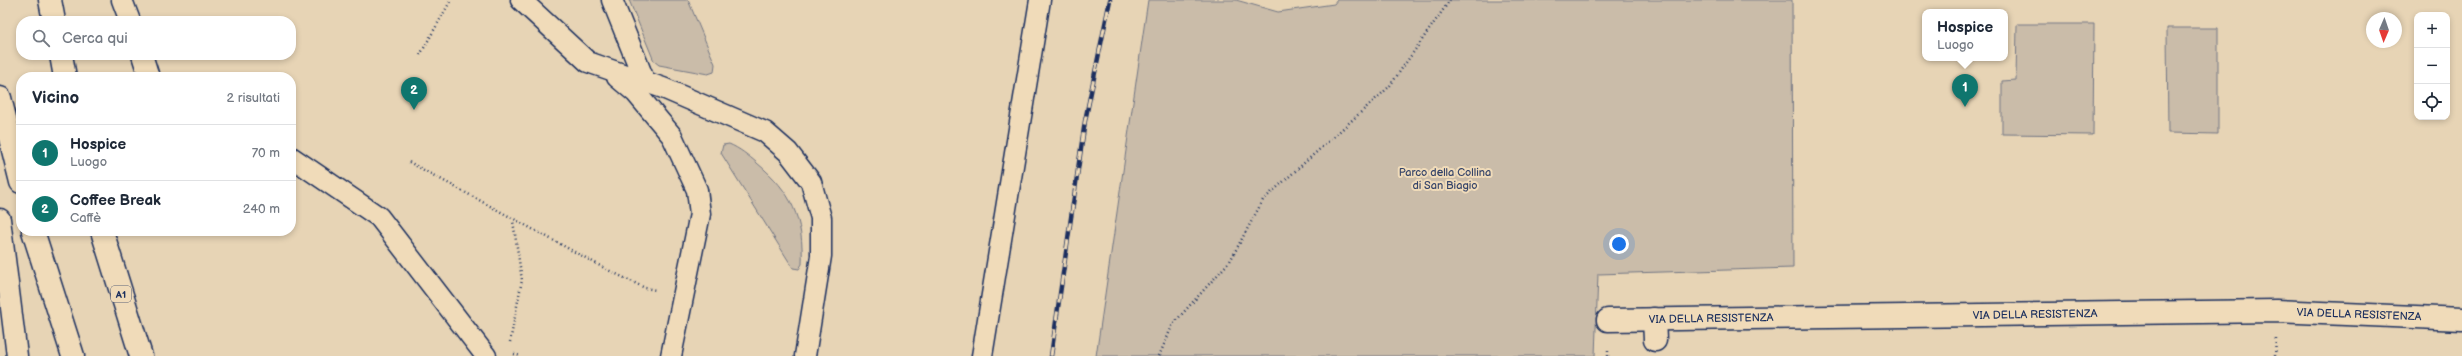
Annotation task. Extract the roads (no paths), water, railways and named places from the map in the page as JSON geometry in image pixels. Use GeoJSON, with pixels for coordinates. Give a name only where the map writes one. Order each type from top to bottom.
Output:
{"type":"FeatureCollection","features":[{"type":"Feature","properties":{"kind":"main road"},"geometry":{"type":"LineString","coordinates":[[50,0],[53,16]]}},
{"type":"Feature","properties":{"kind":"main road"},"geometry":{"type":"LineString","coordinates":[[62,60],[64,72]]}},
{"type":"Feature","properties":{"kind":"main road"},"geometry":{"type":"LineString","coordinates":[[0,98],[16,162]]}},
{"type":"Feature","properties":{"kind":"main road"},"geometry":{"type":"LineString","coordinates":[[35,236],[73,356]]}},
{"type":"Feature","properties":{"kind":"main road","name":"A1"},"geometry":{"type":"LineString","coordinates":[[104,236],[141,356]]}},
{"type":"Feature","properties":{"kind":"main road","name":"VIA DELLA RESISTENZA"},"geometry":{"type":"LineString","coordinates":[[1608,320],[1655,330],[2277,311],[2462,319]]}},
{"type":"Feature","properties":{"kind":"lane"},"geometry":{"type":"LineString","coordinates":[[122,0],[128,16]]}},
{"type":"Feature","properties":{"kind":"lane"},"geometry":{"type":"LineString","coordinates":[[521,0],[588,62],[645,82],[765,132],[788,152],[811,182],[821,218],[821,256],[805,356]]}},
{"type":"Feature","properties":{"kind":"lane"},"geometry":{"type":"LineString","coordinates":[[612,0],[645,82]]}},
{"type":"Feature","properties":{"kind":"lane"},"geometry":{"type":"LineString","coordinates":[[982,356],[1040,0]]}},
{"type":"Feature","properties":{"kind":"lane"},"geometry":{"type":"LineString","coordinates":[[144,60],[147,72]]}},
{"type":"Feature","properties":{"kind":"lane"},"geometry":{"type":"LineString","coordinates":[[604,68],[636,93],[672,136],[697,190],[700,214],[685,294],[671,356]]}},
{"type":"Feature","properties":{"kind":"lane"},"geometry":{"type":"LineString","coordinates":[[296,160],[379,217],[486,356]]}},
{"type":"Feature","properties":{"kind":"lane"},"geometry":{"type":"LineString","coordinates":[[0,219],[17,356]]}},
{"type":"Feature","properties":{"kind":"railway"},"geometry":{"type":"LineString","coordinates":[[1051,356],[1085,121],[1110,0]]}},
{"type":"Feature","properties":{"kind":"place","name":"Hospice"},"geometry":{"type":"Point","coordinates":[1965,107]}},
{"type":"Feature","properties":{"kind":"place","name":"Coffee Break"},"geometry":{"type":"Point","coordinates":[414,110]}},
{"type":"Feature","properties":{"kind":"park label","name":"Parco della Collina di San Biagio"},"geometry":{"type":"Point","coordinates":[1445,178]}}]}
